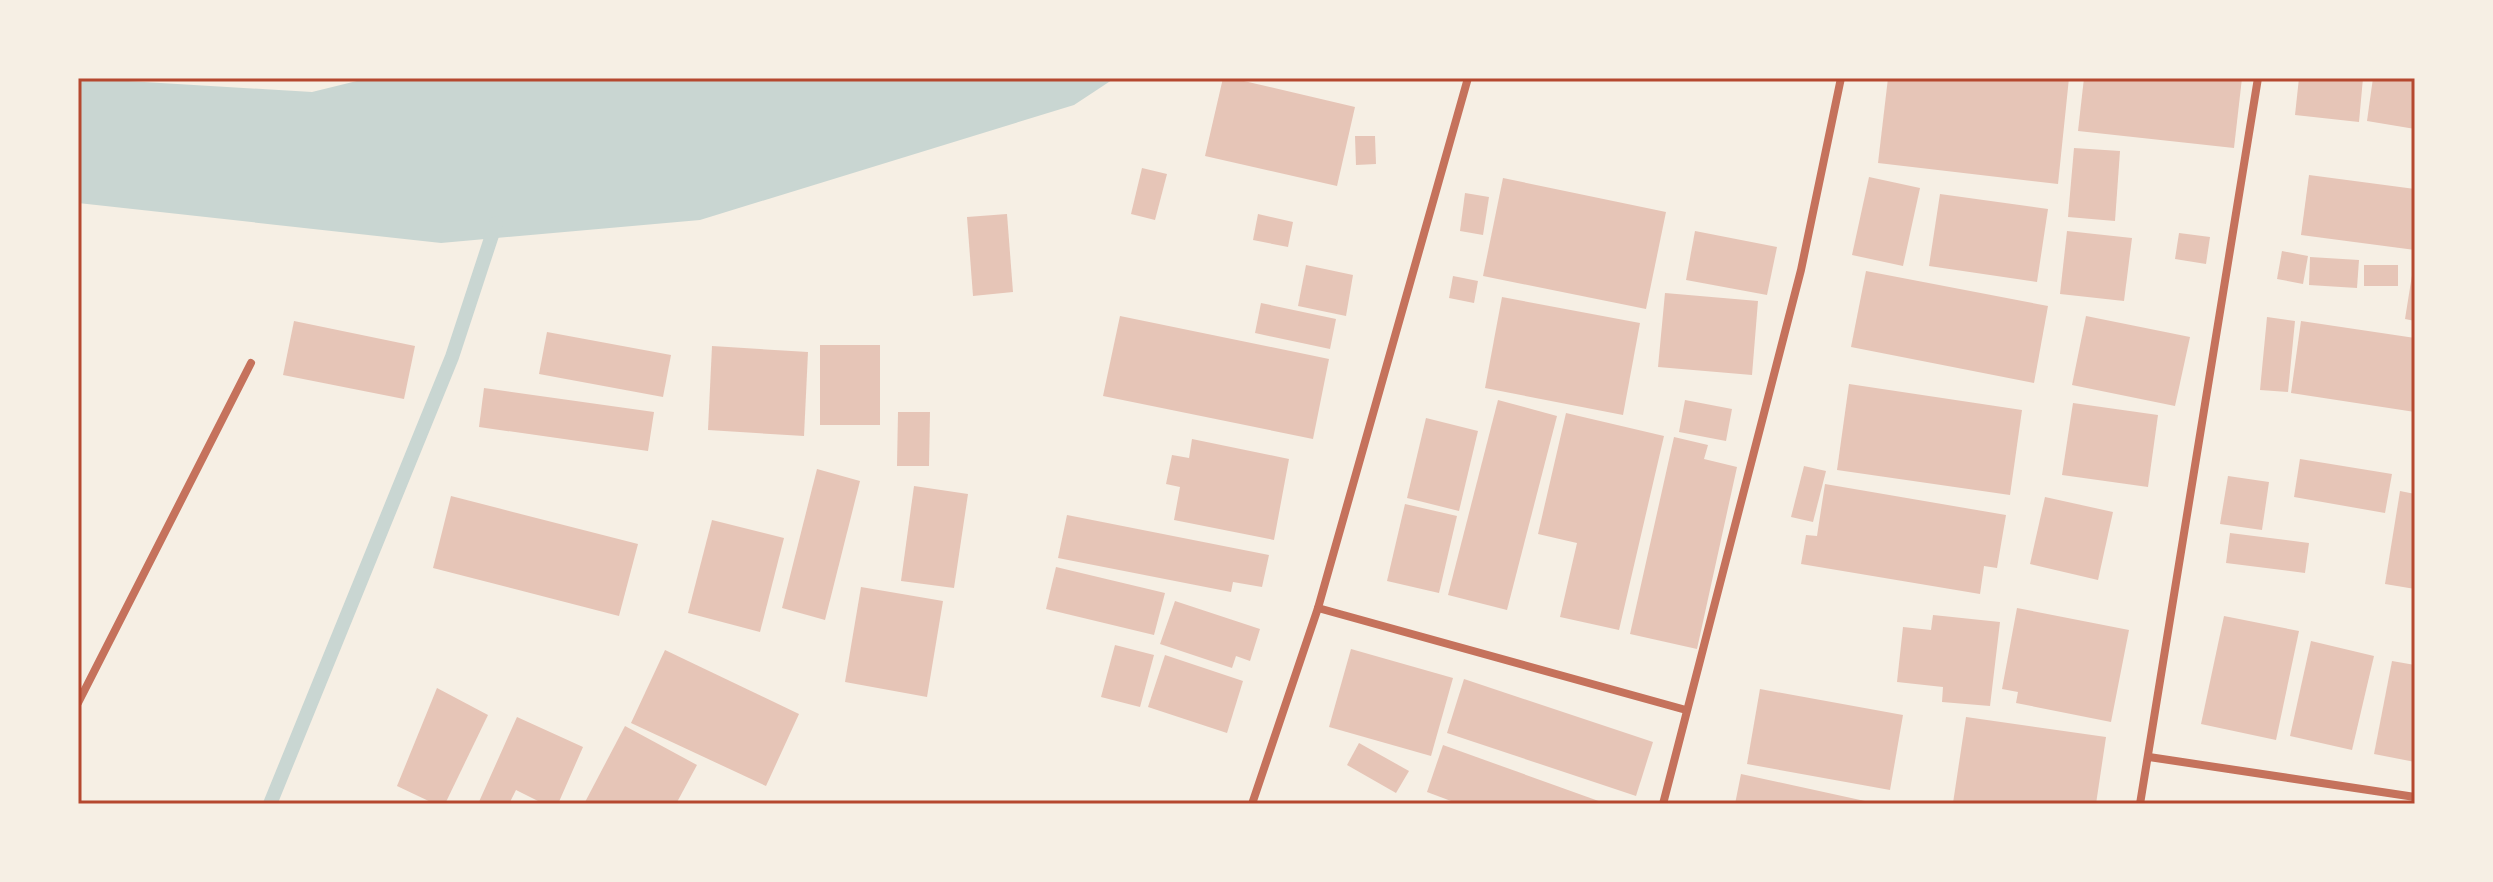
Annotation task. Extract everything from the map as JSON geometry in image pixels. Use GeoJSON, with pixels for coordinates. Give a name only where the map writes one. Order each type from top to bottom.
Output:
{"type":"FeatureCollection","features":[{"type":"Feature","properties":{"kind":"street"},"geometry":{"type":"LineString","coordinates":[[1252,804],[1318,608],[1468,78]]}},
{"type":"Feature","properties":{"kind":"street"},"geometry":{"type":"LineString","coordinates":[[1663,804],[1801,270],[1841,78]]}},
{"type":"Feature","properties":{"kind":"street"},"geometry":{"type":"LineString","coordinates":[[2140,804],[2258,78]]}},
{"type":"Feature","properties":{"kind":"street"},"geometry":{"type":"LineString","coordinates":[[78,703],[251,363]]}},
{"type":"Feature","properties":{"kind":"street"},"geometry":{"type":"LineString","coordinates":[[1318,608],[1686,710]]}},
{"type":"Feature","properties":{"kind":"street"},"geometry":{"type":"LineString","coordinates":[[2149,757],[2415,797]]}},
{"type":"Feature","properties":{"kind":"shaded area"},"geometry":{"type":"Polygon","coordinates":[[[78,78],[312,92],[369,78],[1115,78],[1074,105],[700,220],[441,243],[78,203],[78,78]]]}},
{"type":"Feature","properties":{"kind":"building"},"geometry":{"type":"Polygon","coordinates":[[[1223,78],[1355,107],[1337,186],[1205,156],[1223,78]]]}},
{"type":"Feature","properties":{"kind":"building"},"geometry":{"type":"Polygon","coordinates":[[[1888,78],[2069,78],[2058,184],[1878,163],[1888,78]]]}},
{"type":"Feature","properties":{"kind":"building"},"geometry":{"type":"Polygon","coordinates":[[[2084,78],[2242,78],[2234,148],[2078,131],[2084,78]]]}},
{"type":"Feature","properties":{"kind":"building"},"geometry":{"type":"Polygon","coordinates":[[[2299,78],[2363,78],[2359,122],[2295,115],[2299,78]]]}},
{"type":"Feature","properties":{"kind":"building"},"geometry":{"type":"Polygon","coordinates":[[[2373,78],[2415,78],[2415,129],[2367,121],[2373,78]]]}},
{"type":"Feature","properties":{"kind":"building"},"geometry":{"type":"Polygon","coordinates":[[[1355,136],[1375,136],[1376,164],[1356,165],[1355,136]]]}},
{"type":"Feature","properties":{"kind":"building"},"geometry":{"type":"Polygon","coordinates":[[[2074,148],[2120,151],[2115,221],[2068,217],[2074,148]]]}},
{"type":"Feature","properties":{"kind":"building"},"geometry":{"type":"Polygon","coordinates":[[[1142,168],[1167,174],[1155,220],[1131,214],[1142,168]]]}},
{"type":"Feature","properties":{"kind":"building"},"geometry":{"type":"Polygon","coordinates":[[[2309,175],[2415,189],[2415,250],[2301,235],[2309,175]]]}},
{"type":"Feature","properties":{"kind":"building"},"geometry":{"type":"Polygon","coordinates":[[[1869,177],[1920,188],[1903,266],[1852,255],[1869,177]]]}},
{"type":"Feature","properties":{"kind":"building"},"geometry":{"type":"Polygon","coordinates":[[[1503,178],[1666,212],[1646,309],[1483,276],[1503,178]]]}},
{"type":"Feature","properties":{"kind":"building"},"geometry":{"type":"Polygon","coordinates":[[[1465,193],[1489,197],[1483,235],[1460,231],[1465,193]]]}},
{"type":"Feature","properties":{"kind":"building"},"geometry":{"type":"Polygon","coordinates":[[[1940,194],[2048,209],[2037,282],[1929,266],[1940,194]]]}},
{"type":"Feature","properties":{"kind":"building"},"geometry":{"type":"Polygon","coordinates":[[[1007,214],[1013,292],[973,296],[967,217],[1007,214]]]}},
{"type":"Feature","properties":{"kind":"building"},"geometry":{"type":"Polygon","coordinates":[[[1258,214],[1293,222],[1288,247],[1253,240],[1258,214]]]}},
{"type":"Feature","properties":{"kind":"building"},"geometry":{"type":"Polygon","coordinates":[[[1695,231],[1777,247],[1767,295],[1686,280],[1695,231]]]}},
{"type":"Feature","properties":{"kind":"building"},"geometry":{"type":"Polygon","coordinates":[[[2067,231],[2132,238],[2124,301],[2060,294],[2067,231]]]}},
{"type":"Feature","properties":{"kind":"building"},"geometry":{"type":"Polygon","coordinates":[[[2179,233],[2210,237],[2206,264],[2175,259],[2179,233]]]}},
{"type":"Feature","properties":{"kind":"building"},"geometry":{"type":"Polygon","coordinates":[[[2282,251],[2308,256],[2303,284],[2277,279],[2282,251]]]}},
{"type":"Feature","properties":{"kind":"building"},"geometry":{"type":"Polygon","coordinates":[[[2310,257],[2359,260],[2357,288],[2309,285],[2310,257]]]}},
{"type":"Feature","properties":{"kind":"building"},"geometry":{"type":"Polygon","coordinates":[[[1306,265],[1353,275],[1346,316],[1298,306],[1306,265]]]}},
{"type":"Feature","properties":{"kind":"building"},"geometry":{"type":"Polygon","coordinates":[[[2364,265],[2398,265],[2398,286],[2364,286],[2364,265]]]}},
{"type":"Feature","properties":{"kind":"building"},"geometry":{"type":"Polygon","coordinates":[[[2415,270],[2415,321],[2405,319],[2415,270]]]}},
{"type":"Feature","properties":{"kind":"building"},"geometry":{"type":"Polygon","coordinates":[[[1866,271],[2048,306],[2034,383],[1851,347],[1866,271]]]}},
{"type":"Feature","properties":{"kind":"building"},"geometry":{"type":"Polygon","coordinates":[[[1453,276],[1478,281],[1474,303],[1449,298],[1453,276]]]}},
{"type":"Feature","properties":{"kind":"building"},"geometry":{"type":"Polygon","coordinates":[[[1665,293],[1758,301],[1752,375],[1658,367],[1665,293]]]}},
{"type":"Feature","properties":{"kind":"building"},"geometry":{"type":"Polygon","coordinates":[[[1502,297],[1640,323],[1623,415],[1485,388],[1502,297]]]}},
{"type":"Feature","properties":{"kind":"building"},"geometry":{"type":"Polygon","coordinates":[[[1261,303],[1336,319],[1330,349],[1255,333],[1261,303]]]}},
{"type":"Feature","properties":{"kind":"building"},"geometry":{"type":"Polygon","coordinates":[[[1120,316],[1329,359],[1313,439],[1103,396],[1120,316]]]}},
{"type":"Feature","properties":{"kind":"building"},"geometry":{"type":"Polygon","coordinates":[[[2086,316],[2190,337],[2175,406],[2072,385],[2086,316]]]}},
{"type":"Feature","properties":{"kind":"building"},"geometry":{"type":"Polygon","coordinates":[[[2267,317],[2295,321],[2288,392],[2260,390],[2267,317]]]}},
{"type":"Feature","properties":{"kind":"building"},"geometry":{"type":"Polygon","coordinates":[[[294,321],[415,346],[404,399],[283,375],[294,321]]]}},
{"type":"Feature","properties":{"kind":"building"},"geometry":{"type":"Polygon","coordinates":[[[2301,321],[2415,338],[2415,412],[2291,393],[2301,321]]]}},
{"type":"Feature","properties":{"kind":"building"},"geometry":{"type":"Polygon","coordinates":[[[547,332],[671,355],[663,397],[539,374],[547,332]]]}},
{"type":"Feature","properties":{"kind":"building"},"geometry":{"type":"Polygon","coordinates":[[[820,345],[880,345],[880,425],[820,425],[820,345]]]}},
{"type":"Feature","properties":{"kind":"building"},"geometry":{"type":"Polygon","coordinates":[[[712,346],[808,352],[804,436],[708,430],[712,346]]]}},
{"type":"Feature","properties":{"kind":"building"},"geometry":{"type":"Polygon","coordinates":[[[1849,384],[2022,410],[2010,495],[1837,470],[1849,384]]]}},
{"type":"Feature","properties":{"kind":"building"},"geometry":{"type":"Polygon","coordinates":[[[484,388],[654,412],[648,451],[479,427],[484,388]]]}},
{"type":"Feature","properties":{"kind":"building"},"geometry":{"type":"Polygon","coordinates":[[[1498,400],[1557,416],[1507,610],[1448,595],[1498,400]]]}},
{"type":"Feature","properties":{"kind":"building"},"geometry":{"type":"Polygon","coordinates":[[[1685,400],[1732,409],[1726,441],[1679,432],[1685,400]]]}},
{"type":"Feature","properties":{"kind":"building"},"geometry":{"type":"Polygon","coordinates":[[[2073,403],[2158,415],[2148,487],[2062,475],[2073,403]]]}},
{"type":"Feature","properties":{"kind":"building"},"geometry":{"type":"Polygon","coordinates":[[[898,412],[930,412],[929,466],[897,466],[898,412]]]}},
{"type":"Feature","properties":{"kind":"building"},"geometry":{"type":"Polygon","coordinates":[[[1566,413],[1664,436],[1619,630],[1560,617],[1577,543],[1538,534],[1566,413]]]}},
{"type":"Feature","properties":{"kind":"building"},"geometry":{"type":"Polygon","coordinates":[[[1426,418],[1478,431],[1459,511],[1407,498],[1426,418]]]}},
{"type":"Feature","properties":{"kind":"building"},"geometry":{"type":"Polygon","coordinates":[[[1674,437],[1708,445],[1704,459],[1737,467],[1697,649],[1630,634],[1674,437]]]}},
{"type":"Feature","properties":{"kind":"building"},"geometry":{"type":"Polygon","coordinates":[[[1192,439],[1289,459],[1274,540],[1174,520],[1180,487],[1166,484],[1172,455],[1189,458],[1192,439]]]}},
{"type":"Feature","properties":{"kind":"building"},"geometry":{"type":"Polygon","coordinates":[[[2300,459],[2392,474],[2385,513],[2294,497],[2300,459]]]}},
{"type":"Feature","properties":{"kind":"building"},"geometry":{"type":"Polygon","coordinates":[[[1804,466],[1826,471],[1813,522],[1791,517],[1804,466]]]}},
{"type":"Feature","properties":{"kind":"building"},"geometry":{"type":"Polygon","coordinates":[[[817,469],[860,481],[825,620],[782,608],[817,469]]]}},
{"type":"Feature","properties":{"kind":"building"},"geometry":{"type":"Polygon","coordinates":[[[2228,476],[2269,482],[2262,530],[2220,524],[2228,476]]]}},
{"type":"Feature","properties":{"kind":"building"},"geometry":{"type":"Polygon","coordinates":[[[1825,484],[2006,515],[1997,568],[1984,566],[1980,594],[1801,564],[1806,535],[1817,536],[1825,484]]]}},
{"type":"Feature","properties":{"kind":"building"},"geometry":{"type":"Polygon","coordinates":[[[914,486],[968,494],[954,588],[901,581],[914,486]]]}},
{"type":"Feature","properties":{"kind":"building"},"geometry":{"type":"Polygon","coordinates":[[[2400,491],[2415,494],[2415,589],[2385,584],[2400,491]]]}},
{"type":"Feature","properties":{"kind":"building"},"geometry":{"type":"Polygon","coordinates":[[[451,496],[638,544],[619,616],[433,568],[451,496]]]}},
{"type":"Feature","properties":{"kind":"building"},"geometry":{"type":"Polygon","coordinates":[[[2045,497],[2113,512],[2098,580],[2030,564],[2045,497]]]}},
{"type":"Feature","properties":{"kind":"building"},"geometry":{"type":"Polygon","coordinates":[[[1405,504],[1457,516],[1439,593],[1387,581],[1405,504]]]}},
{"type":"Feature","properties":{"kind":"building"},"geometry":{"type":"Polygon","coordinates":[[[1067,515],[1269,555],[1262,587],[1233,582],[1231,592],[1058,558],[1067,515]]]}},
{"type":"Feature","properties":{"kind":"building"},"geometry":{"type":"Polygon","coordinates":[[[712,520],[784,538],[760,632],[688,613],[712,520]]]}},
{"type":"Feature","properties":{"kind":"building"},"geometry":{"type":"Polygon","coordinates":[[[2230,533],[2309,543],[2305,573],[2226,563],[2230,533]]]}},
{"type":"Feature","properties":{"kind":"building"},"geometry":{"type":"Polygon","coordinates":[[[1056,567],[1165,593],[1154,635],[1046,609],[1056,567]]]}},
{"type":"Feature","properties":{"kind":"building"},"geometry":{"type":"Polygon","coordinates":[[[861,587],[943,601],[927,697],[845,682],[861,587]]]}},
{"type":"Feature","properties":{"kind":"building"},"geometry":{"type":"Polygon","coordinates":[[[1175,601],[1260,629],[1250,661],[1236,656],[1232,668],[1160,644],[1175,601]]]}},
{"type":"Feature","properties":{"kind":"building"},"geometry":{"type":"Polygon","coordinates":[[[2017,608],[2129,630],[2111,722],[2016,703],[2018,692],[2002,689],[2017,608]]]}},
{"type":"Feature","properties":{"kind":"building"},"geometry":{"type":"Polygon","coordinates":[[[1933,615],[2000,622],[1990,706],[1942,702],[1943,687],[1897,682],[1903,627],[1931,630],[1933,615]]]}},
{"type":"Feature","properties":{"kind":"building"},"geometry":{"type":"Polygon","coordinates":[[[2224,616],[2299,631],[2276,740],[2201,724],[2224,616]]]}},
{"type":"Feature","properties":{"kind":"building"},"geometry":{"type":"Polygon","coordinates":[[[2311,641],[2374,656],[2352,750],[2290,736],[2311,641]]]}},
{"type":"Feature","properties":{"kind":"building"},"geometry":{"type":"Polygon","coordinates":[[[1115,645],[1154,655],[1140,707],[1101,697],[1115,645]]]}},
{"type":"Feature","properties":{"kind":"building"},"geometry":{"type":"Polygon","coordinates":[[[1351,649],[1453,678],[1431,756],[1329,727],[1351,649]]]}},
{"type":"Feature","properties":{"kind":"building"},"geometry":{"type":"Polygon","coordinates":[[[665,650],[799,714],[766,786],[631,723],[665,650]]]}},
{"type":"Feature","properties":{"kind":"building"},"geometry":{"type":"Polygon","coordinates":[[[1165,655],[1243,681],[1227,733],[1148,707],[1165,655]]]}},
{"type":"Feature","properties":{"kind":"building"},"geometry":{"type":"Polygon","coordinates":[[[2392,661],[2415,665],[2415,762],[2374,754],[2392,661]]]}},
{"type":"Feature","properties":{"kind":"building"},"geometry":{"type":"Polygon","coordinates":[[[1464,679],[1653,742],[1636,796],[1447,733],[1464,679]]]}},
{"type":"Feature","properties":{"kind":"building"},"geometry":{"type":"Polygon","coordinates":[[[437,688],[488,715],[445,804],[435,804],[397,786],[437,688]]]}},
{"type":"Feature","properties":{"kind":"building"},"geometry":{"type":"Polygon","coordinates":[[[1760,689],[1903,715],[1890,790],[1747,764],[1760,689]]]}},
{"type":"Feature","properties":{"kind":"building"},"geometry":{"type":"Polygon","coordinates":[[[517,717],[583,747],[558,804],[544,804],[516,790],[509,804],[478,804],[517,717]]]}},
{"type":"Feature","properties":{"kind":"building"},"geometry":{"type":"Polygon","coordinates":[[[1966,717],[2106,737],[2096,804],[1953,803],[1966,717]]]}},
{"type":"Feature","properties":{"kind":"building"},"geometry":{"type":"Polygon","coordinates":[[[625,726],[697,765],[676,804],[584,804],[625,726]]]}},
{"type":"Feature","properties":{"kind":"building"},"geometry":{"type":"Polygon","coordinates":[[[1359,743],[1409,771],[1396,793],[1347,765],[1359,743]]]}},
{"type":"Feature","properties":{"kind":"building"},"geometry":{"type":"Polygon","coordinates":[[[1443,745],[1607,804],[1459,804],[1427,792],[1443,745]]]}},
{"type":"Feature","properties":{"kind":"building"},"geometry":{"type":"Polygon","coordinates":[[[1741,774],[1874,803],[1735,804],[1741,774]]]}},
{"type":"Feature","properties":{"kind":"waterway"},"geometry":{"type":"LineString","coordinates":[[270,804],[452,357],[496,223]]}}]}
